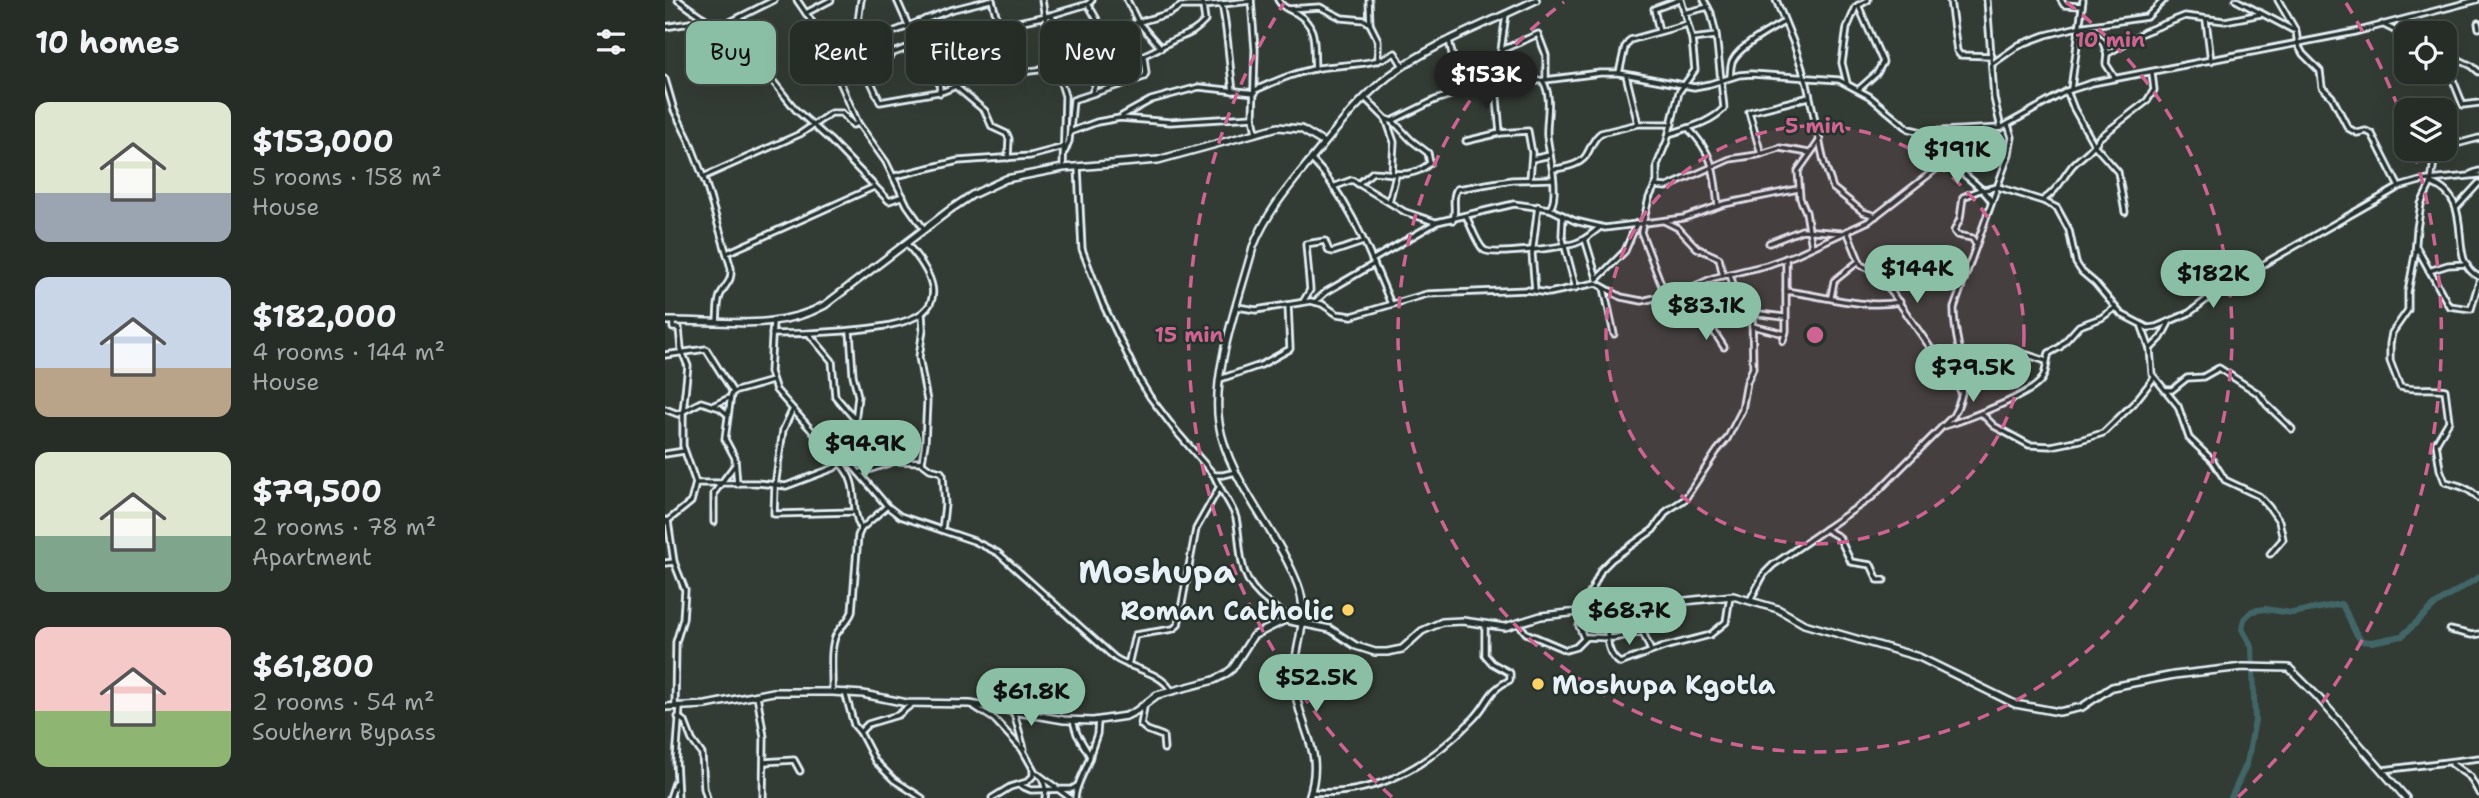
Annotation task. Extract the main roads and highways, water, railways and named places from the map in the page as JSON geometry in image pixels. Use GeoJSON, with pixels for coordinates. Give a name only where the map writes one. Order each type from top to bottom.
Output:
{"type":"FeatureCollection","features":[{"type":"Feature","properties":{"kind":"waterway"},"geometry":{"type":"LineString","coordinates":[[2231,798],[2247,763],[2255,720],[2252,647],[2242,629],[2244,619],[2252,611],[2265,609],[2292,613],[2341,604],[2358,637],[2362,641],[2372,642],[2402,636],[2436,604],[2479,577]]}},
{"type":"Feature","properties":{"kind":"place","name":"Roman Catholic"},"geometry":{"type":"Point","coordinates":[1348,610]}},
{"type":"Feature","properties":{"kind":"place","name":"Moshupa Kgotla"},"geometry":{"type":"Point","coordinates":[1538,684]}},
{"type":"Feature","properties":{"kind":"district","name":"Moshupa"},"geometry":{"type":"Point","coordinates":[1157,571]}}]}
